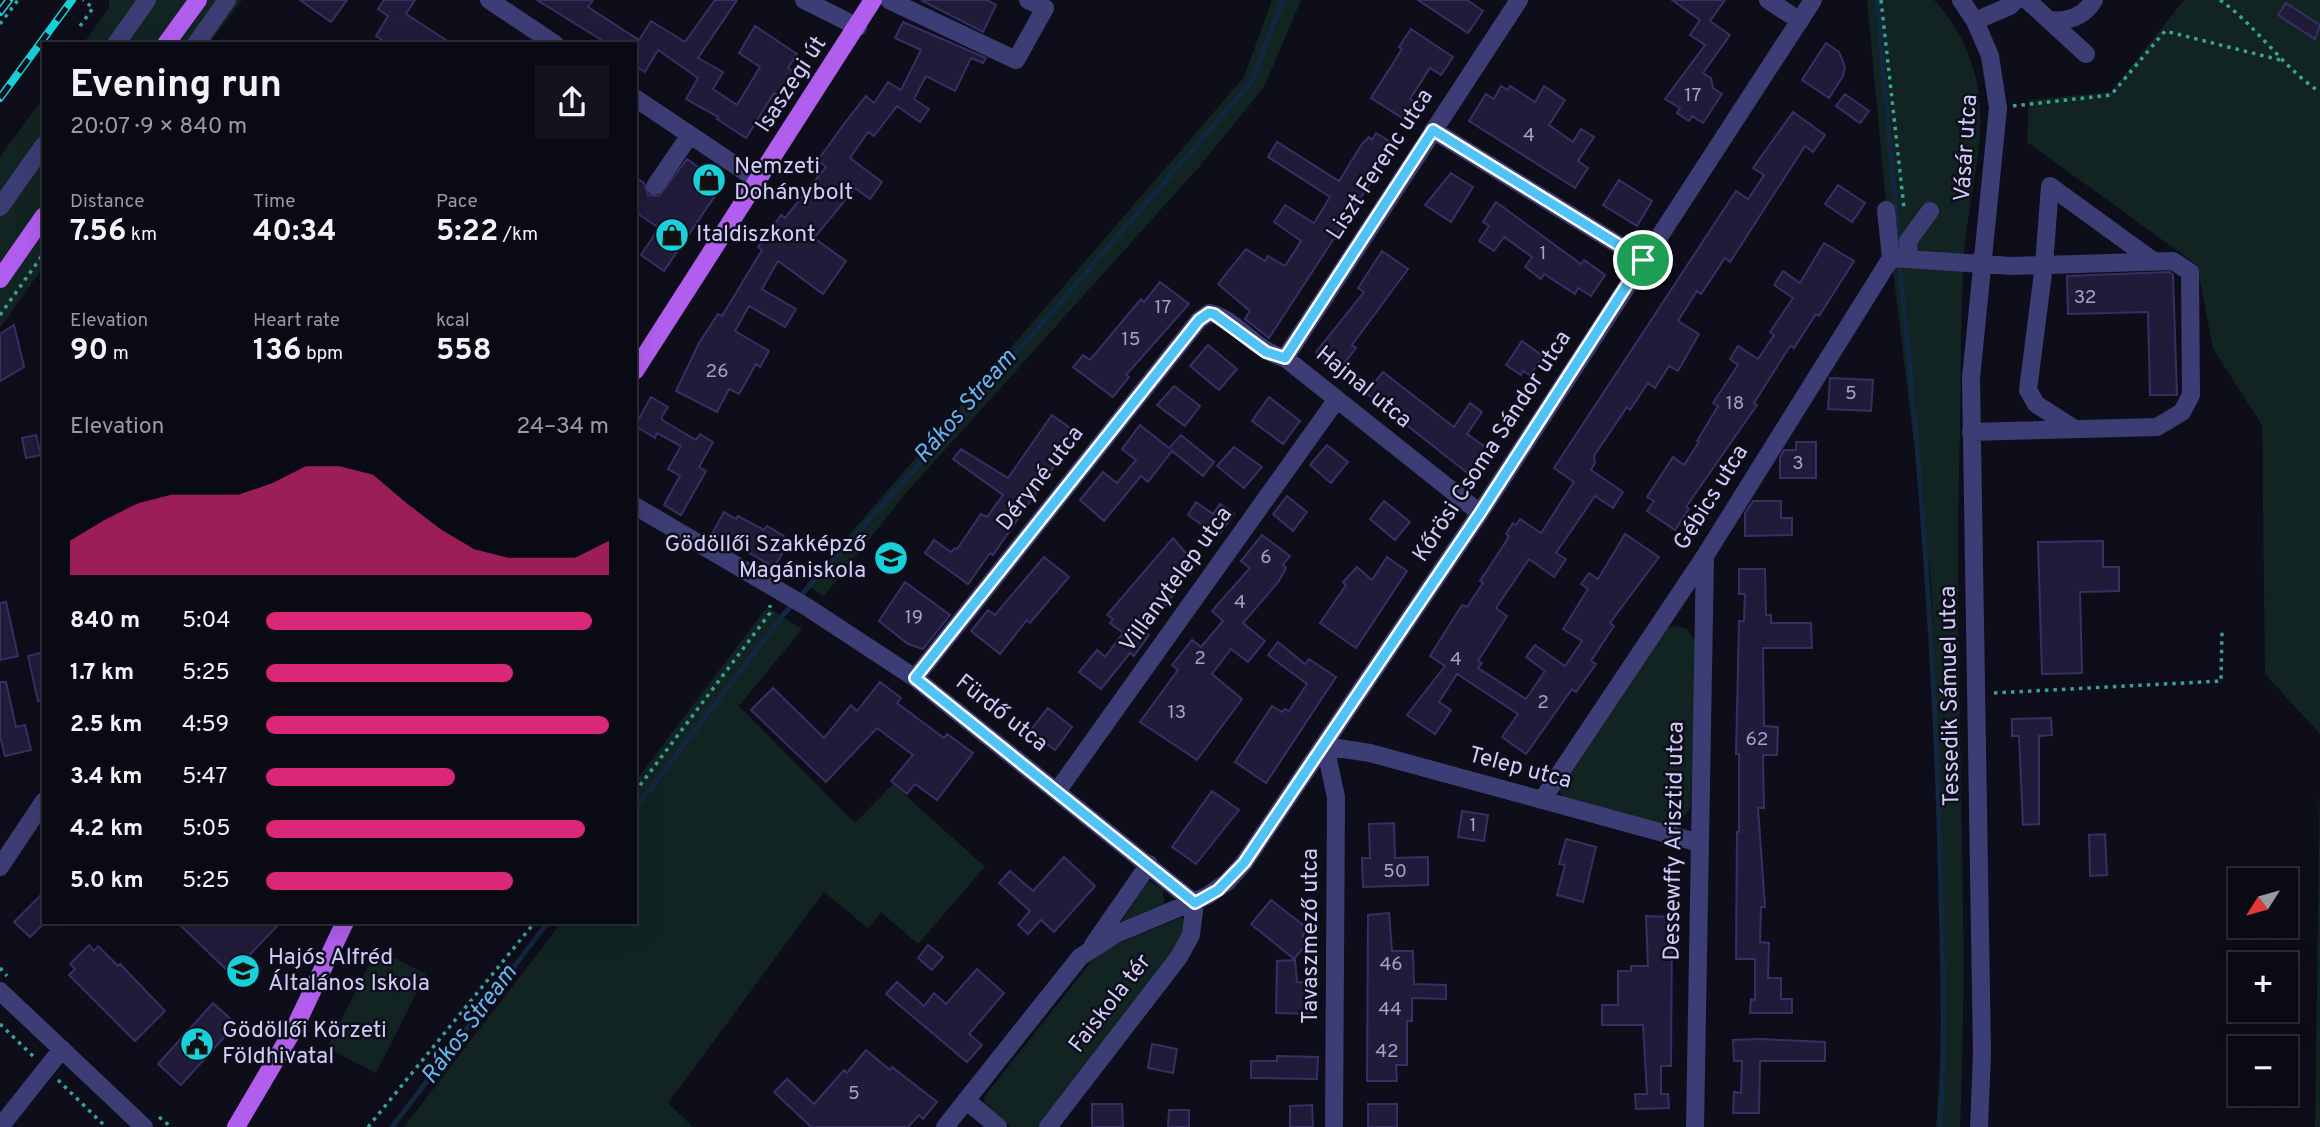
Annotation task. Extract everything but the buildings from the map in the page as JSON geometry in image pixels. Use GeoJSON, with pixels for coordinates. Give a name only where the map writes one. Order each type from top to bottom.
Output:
{"type":"FeatureCollection","features":[{"type":"Feature","properties":{"kind":"main road"},"geometry":{"type":"LineString","coordinates":[[167,42],[198,0]]}},
{"type":"Feature","properties":{"kind":"main road","name":"Isaszegi út"},"geometry":{"type":"LineString","coordinates":[[637,368],[873,0]]}},
{"type":"Feature","properties":{"kind":"main road"},"geometry":{"type":"LineString","coordinates":[[0,279],[42,219]]}},
{"type":"Feature","properties":{"kind":"main road"},"geometry":{"type":"LineString","coordinates":[[236,1127],[295,1027],[344,924]]}},
{"type":"Feature","properties":{"kind":"street"},"geometry":{"type":"LineString","coordinates":[[117,42],[147,0]]}},
{"type":"Feature","properties":{"kind":"street"},"geometry":{"type":"LineString","coordinates":[[196,42],[227,0]]}},
{"type":"Feature","properties":{"kind":"street"},"geometry":{"type":"LineString","coordinates":[[489,0],[552,42]]}},
{"type":"Feature","properties":{"kind":"street"},"geometry":{"type":"LineString","coordinates":[[804,0],[858,27]]}},
{"type":"Feature","properties":{"kind":"street"},"geometry":{"type":"LineString","coordinates":[[889,0],[1016,60],[1045,8],[1028,0]]}},
{"type":"Feature","properties":{"kind":"street","name":"Liszt Ferenc utca"},"geometry":{"type":"LineString","coordinates":[[1285,358],[1519,0]]}},
{"type":"Feature","properties":{"kind":"street"},"geometry":{"type":"LineString","coordinates":[[1768,0],[1800,21]]}},
{"type":"Feature","properties":{"kind":"street","name":"Kőrösi Csoma Sándor utca"},"geometry":{"type":"LineString","coordinates":[[1195,903],[1236,874],[1325,746],[1480,513],[1813,0]]}},
{"type":"Feature","properties":{"kind":"street","name":"Vásár utca"},"geometry":{"type":"LineString","coordinates":[[1961,0],[1975,20],[1990,56],[1998,108],[1982,265]]}},
{"type":"Feature","properties":{"kind":"street"},"geometry":{"type":"LineString","coordinates":[[1975,20],[2010,6],[2017,0]]}},
{"type":"Feature","properties":{"kind":"street"},"geometry":{"type":"LineString","coordinates":[[2027,0],[2086,54]]}},
{"type":"Feature","properties":{"kind":"street"},"geometry":{"type":"LineString","coordinates":[[2049,20],[2062,21],[2080,15],[2094,0]]}},
{"type":"Feature","properties":{"kind":"street"},"geometry":{"type":"LineString","coordinates":[[637,99],[759,181]]}},
{"type":"Feature","properties":{"kind":"street"},"geometry":{"type":"LineString","coordinates":[[1433,130],[1643,260]]}},
{"type":"Feature","properties":{"kind":"street"},"geometry":{"type":"LineString","coordinates":[[655,186],[690,135]]}},
{"type":"Feature","properties":{"kind":"street"},"geometry":{"type":"LineString","coordinates":[[0,206],[42,148]]}},
{"type":"Feature","properties":{"kind":"street"},"geometry":{"type":"LineString","coordinates":[[2075,429],[2036,404],[2028,390],[2045,265],[2050,187],[2152,260]]}},
{"type":"Feature","properties":{"kind":"street"},"geometry":{"type":"LineString","coordinates":[[1886,210],[1902,252],[1982,265],[2173,261],[2190,272],[2191,395],[2188,404],[2173,419],[2157,426],[1971,432]]}},
{"type":"Feature","properties":{"kind":"street","name":"Gébics utca"},"geometry":{"type":"LineString","coordinates":[[1542,800],[1930,211]]}},
{"type":"Feature","properties":{"kind":"street","name":"Tessedik Sámuel utca"},"geometry":{"type":"LineString","coordinates":[[1979,1127],[1982,1054],[1971,378],[1982,265]]}},
{"type":"Feature","properties":{"kind":"street","name":"Hajnal utca"},"geometry":{"type":"LineString","coordinates":[[1209,313],[1266,352],[1285,358],[1480,513]]}},
{"type":"Feature","properties":{"kind":"street","name":"Déryné utca"},"geometry":{"type":"LineString","coordinates":[[915,678],[1199,320],[1209,313]]}},
{"type":"Feature","properties":{"kind":"street","name":"Villanytelep utca"},"geometry":{"type":"LineString","coordinates":[[1058,790],[1337,399]]}},
{"type":"Feature","properties":{"kind":"street","name":"Fürdő utca"},"geometry":{"type":"LineString","coordinates":[[637,507],[787,594],[915,678],[1149,864]]}},
{"type":"Feature","properties":{"kind":"street","name":"Dessewffy Arisztid utca"},"geometry":{"type":"LineString","coordinates":[[1695,1127],[1705,556]]}},
{"type":"Feature","properties":{"kind":"street","name":"Telep utca"},"geometry":{"type":"LineString","coordinates":[[1325,746],[1370,753],[1700,843]]}},
{"type":"Feature","properties":{"kind":"street","name":"Tavaszmező utca"},"geometry":{"type":"LineString","coordinates":[[1325,746],[1336,797],[1334,1127]]}},
{"type":"Feature","properties":{"kind":"street"},"geometry":{"type":"LineString","coordinates":[[0,867],[42,804]]}},
{"type":"Feature","properties":{"kind":"street"},"geometry":{"type":"LineString","coordinates":[[1149,864],[1195,903]]}},
{"type":"Feature","properties":{"kind":"street","name":"Faiskola tér"},"geometry":{"type":"LineString","coordinates":[[945,1127],[1068,971],[1091,947],[1149,864]]}},
{"type":"Feature","properties":{"kind":"street","name":"Faiskola tér"},"geometry":{"type":"LineString","coordinates":[[1048,1127],[1179,957],[1191,935],[1195,903],[1116,933],[1091,947]]}},
{"type":"Feature","properties":{"kind":"street"},"geometry":{"type":"LineString","coordinates":[[0,991],[144,1127]]}},
{"type":"Feature","properties":{"kind":"street"},"geometry":{"type":"LineString","coordinates":[[0,1127],[62,1049]]}},
{"type":"Feature","properties":{"kind":"street"},"geometry":{"type":"LineString","coordinates":[[966,1100],[998,1127]]}},
{"type":"Feature","properties":{"kind":"path"},"geometry":{"type":"LineString","coordinates":[[0,24],[18,0]]}},
{"type":"Feature","properties":{"kind":"path"},"geometry":{"type":"LineString","coordinates":[[80,26],[93,8],[83,0]]}},
{"type":"Feature","properties":{"kind":"path"},"geometry":{"type":"LineString","coordinates":[[1881,0],[1902,252]]}},
{"type":"Feature","properties":{"kind":"path"},"geometry":{"type":"LineString","coordinates":[[2220,0],[2266,39],[2303,81],[2320,92]]}},
{"type":"Feature","properties":{"kind":"path"},"geometry":{"type":"LineString","coordinates":[[1998,108],[2111,95],[2165,31],[2284,61]]}},
{"type":"Feature","properties":{"kind":"path"},"geometry":{"type":"LineString","coordinates":[[0,315],[42,256]]}},
{"type":"Feature","properties":{"kind":"path"},"geometry":{"type":"LineString","coordinates":[[637,789],[770,613],[769,583]]}},
{"type":"Feature","properties":{"kind":"path"},"geometry":{"type":"LineString","coordinates":[[2004,693],[2221,681],[2222,632]]}},
{"type":"Feature","properties":{"kind":"path"},"geometry":{"type":"LineString","coordinates":[[368,1127],[533,924]]}},
{"type":"Feature","properties":{"kind":"path"},"geometry":{"type":"LineString","coordinates":[[100,1127],[106,1114]]}},
{"type":"Feature","properties":{"kind":"green space"},"geometry":{"type":"Polygon","coordinates":[[[109,0],[242,0],[210,42],[84,42],[109,8],[109,0]]]}},
{"type":"Feature","properties":{"kind":"green space"},"geometry":{"type":"Polygon","coordinates":[[[1272,0],[1301,0],[1264,87],[1199,167],[906,493],[824,596],[806,585],[1244,77],[1272,0]]]}},
{"type":"Feature","properties":{"kind":"green space"},"geometry":{"type":"Polygon","coordinates":[[[1867,0],[1934,0],[1951,21],[1970,57],[1979,97],[1980,137],[1966,236],[1961,338],[1958,637],[1963,1045],[1960,1127],[1936,1127],[1943,1018],[1938,752],[1931,582],[1890,246],[1867,0]]]}},
{"type":"Feature","properties":{"kind":"green space"},"geometry":{"type":"Polygon","coordinates":[[[2184,0],[2320,0],[2320,734],[2265,674],[2262,425],[2213,349],[2197,265],[2027,142],[2029,100],[2111,92],[2184,0]]]}},
{"type":"Feature","properties":{"kind":"green space"},"geometry":{"type":"Polygon","coordinates":[[[42,100],[42,269],[0,328],[0,157],[42,100]]]}},
{"type":"Feature","properties":{"kind":"green space"},"geometry":{"type":"Polygon","coordinates":[[[767,607],[802,629],[739,706],[855,823],[893,784],[985,867],[918,944],[881,912],[868,928],[824,892],[668,1103],[693,1127],[404,1127],[560,924],[637,924],[637,779],[767,607]]]}},
{"type":"Feature","properties":{"kind":"green space"},"geometry":{"type":"Polygon","coordinates":[[[1672,626],[1686,628],[1696,641],[1691,807],[1682,819],[1667,826],[1564,798],[1559,790],[1665,630],[1672,626]]]}},
{"type":"Feature","properties":{"kind":"green space"},"geometry":{"type":"Polygon","coordinates":[[[2320,779],[2320,1127],[2315,1127],[2320,779]]]}},
{"type":"Feature","properties":{"kind":"green space"},"geometry":{"type":"Polygon","coordinates":[[[1148,881],[1163,889],[1164,904],[1121,922],[1148,881]]]}},
{"type":"Feature","properties":{"kind":"green space"},"geometry":{"type":"Polygon","coordinates":[[[1180,918],[1186,918],[1186,937],[1041,1127],[1010,1127],[985,1103],[984,1097],[1095,957],[1112,946],[1180,918]]]}},
{"type":"Feature","properties":{"kind":"green space"},"geometry":{"type":"Polygon","coordinates":[[[377,949],[426,974],[376,1073],[327,1048],[377,949]]]}},
{"type":"Feature","properties":{"kind":"waterway","name":"Rákos Stream"},"geometry":{"type":"LineString","coordinates":[[637,806],[784,614],[935,447],[1252,81],[1283,0]]}},
{"type":"Feature","properties":{"kind":"waterway"},"geometry":{"type":"LineString","coordinates":[[1877,0],[1898,235]]}},
{"type":"Feature","properties":{"kind":"waterway"},"geometry":{"type":"LineString","coordinates":[[1900,270],[1921,490],[1935,710],[1943,992],[1940,1127]]}},
{"type":"Feature","properties":{"kind":"waterway","name":"Rákos Stream"},"geometry":{"type":"LineString","coordinates":[[392,1127],[546,924]]}},
{"type":"Feature","properties":{"kind":"railway"},"geometry":{"type":"LineString","coordinates":[[0,12],[9,0]]}},
{"type":"Feature","properties":{"kind":"railway"},"geometry":{"type":"LineString","coordinates":[[0,98],[72,0]]}},
{"type":"Feature","properties":{"kind":"place","name":"Nemzeti Dohánybolt"},"geometry":{"type":"Point","coordinates":[709,180]}},
{"type":"Feature","properties":{"kind":"place","name":"Italdiszkont"},"geometry":{"type":"Point","coordinates":[672,235]}},
{"type":"Feature","properties":{"kind":"place","name":"Gödöllői Szakképző Magániskola"},"geometry":{"type":"Point","coordinates":[891,558]}},
{"type":"Feature","properties":{"kind":"place","name":"Hajós Alfréd Általános Iskola"},"geometry":{"type":"Point","coordinates":[243,971]}},
{"type":"Feature","properties":{"kind":"place","name":"Gödöllői Körzeti Földhivatal"},"geometry":{"type":"Point","coordinates":[197,1044]}},
{"type":"Feature","properties":{"kind":"route"},"geometry":{"type":"LineString","coordinates":[[1433,130],[1643,260],[1480,513],[1325,746],[1236,874],[1218,890],[1195,903],[1058,790],[915,678],[1199,320],[1209,313],[1214,314],[1266,352],[1285,358],[1433,130]]}}]}
